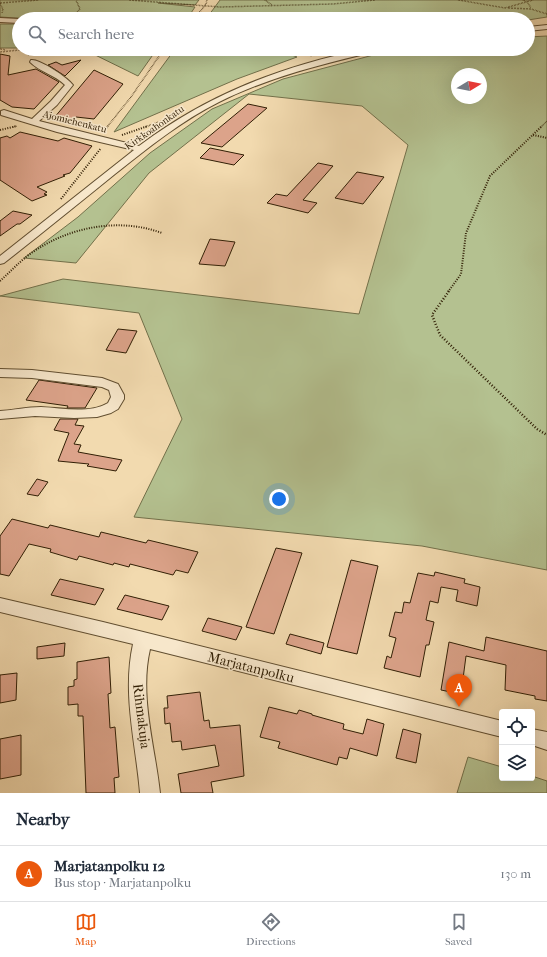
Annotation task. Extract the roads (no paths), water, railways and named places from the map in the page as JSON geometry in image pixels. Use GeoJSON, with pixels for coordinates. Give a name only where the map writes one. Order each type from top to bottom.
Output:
{"type":"FeatureCollection","features":[{"type":"Feature","properties":{"kind":"street"},"geometry":{"type":"LineString","coordinates":[[0,20],[12,21]]}},
{"type":"Feature","properties":{"kind":"street"},"geometry":{"type":"LineString","coordinates":[[535,28],[547,26]]}},
{"type":"Feature","properties":{"kind":"street","name":"Kirkkoahonkatu"},"geometry":{"type":"LineString","coordinates":[[0,261],[141,149],[170,128],[215,101],[287,71],[341,56]]}},
{"type":"Feature","properties":{"kind":"street"},"geometry":{"type":"LineString","coordinates":[[33,122],[69,85],[66,80],[45,70],[34,62]]}},
{"type":"Feature","properties":{"kind":"street","name":"Ajomiehenkatu"},"geometry":{"type":"LineString","coordinates":[[4,113],[33,122],[141,149]]}},
{"type":"Feature","properties":{"kind":"street"},"geometry":{"type":"LineString","coordinates":[[0,372],[51,375],[101,382],[112,386],[117,390],[118,395],[116,402],[110,408],[102,411],[71,414],[46,412],[0,415]]}},
{"type":"Feature","properties":{"kind":"street","name":"Marjatanpolku"},"geometry":{"type":"LineString","coordinates":[[0,605],[103,629],[499,728]]}},
{"type":"Feature","properties":{"kind":"street","name":"Rihmakuja"},"geometry":{"type":"LineString","coordinates":[[143,640],[139,654],[137,674],[138,704],[148,766],[150,793]]}},
{"type":"Feature","properties":{"kind":"street"},"geometry":{"type":"LineString","coordinates":[[535,738],[547,741]]}},
{"type":"Feature","properties":{"kind":"place","name":"Marjatanpolku 12"},"geometry":{"type":"Point","coordinates":[459,707]}}]}
